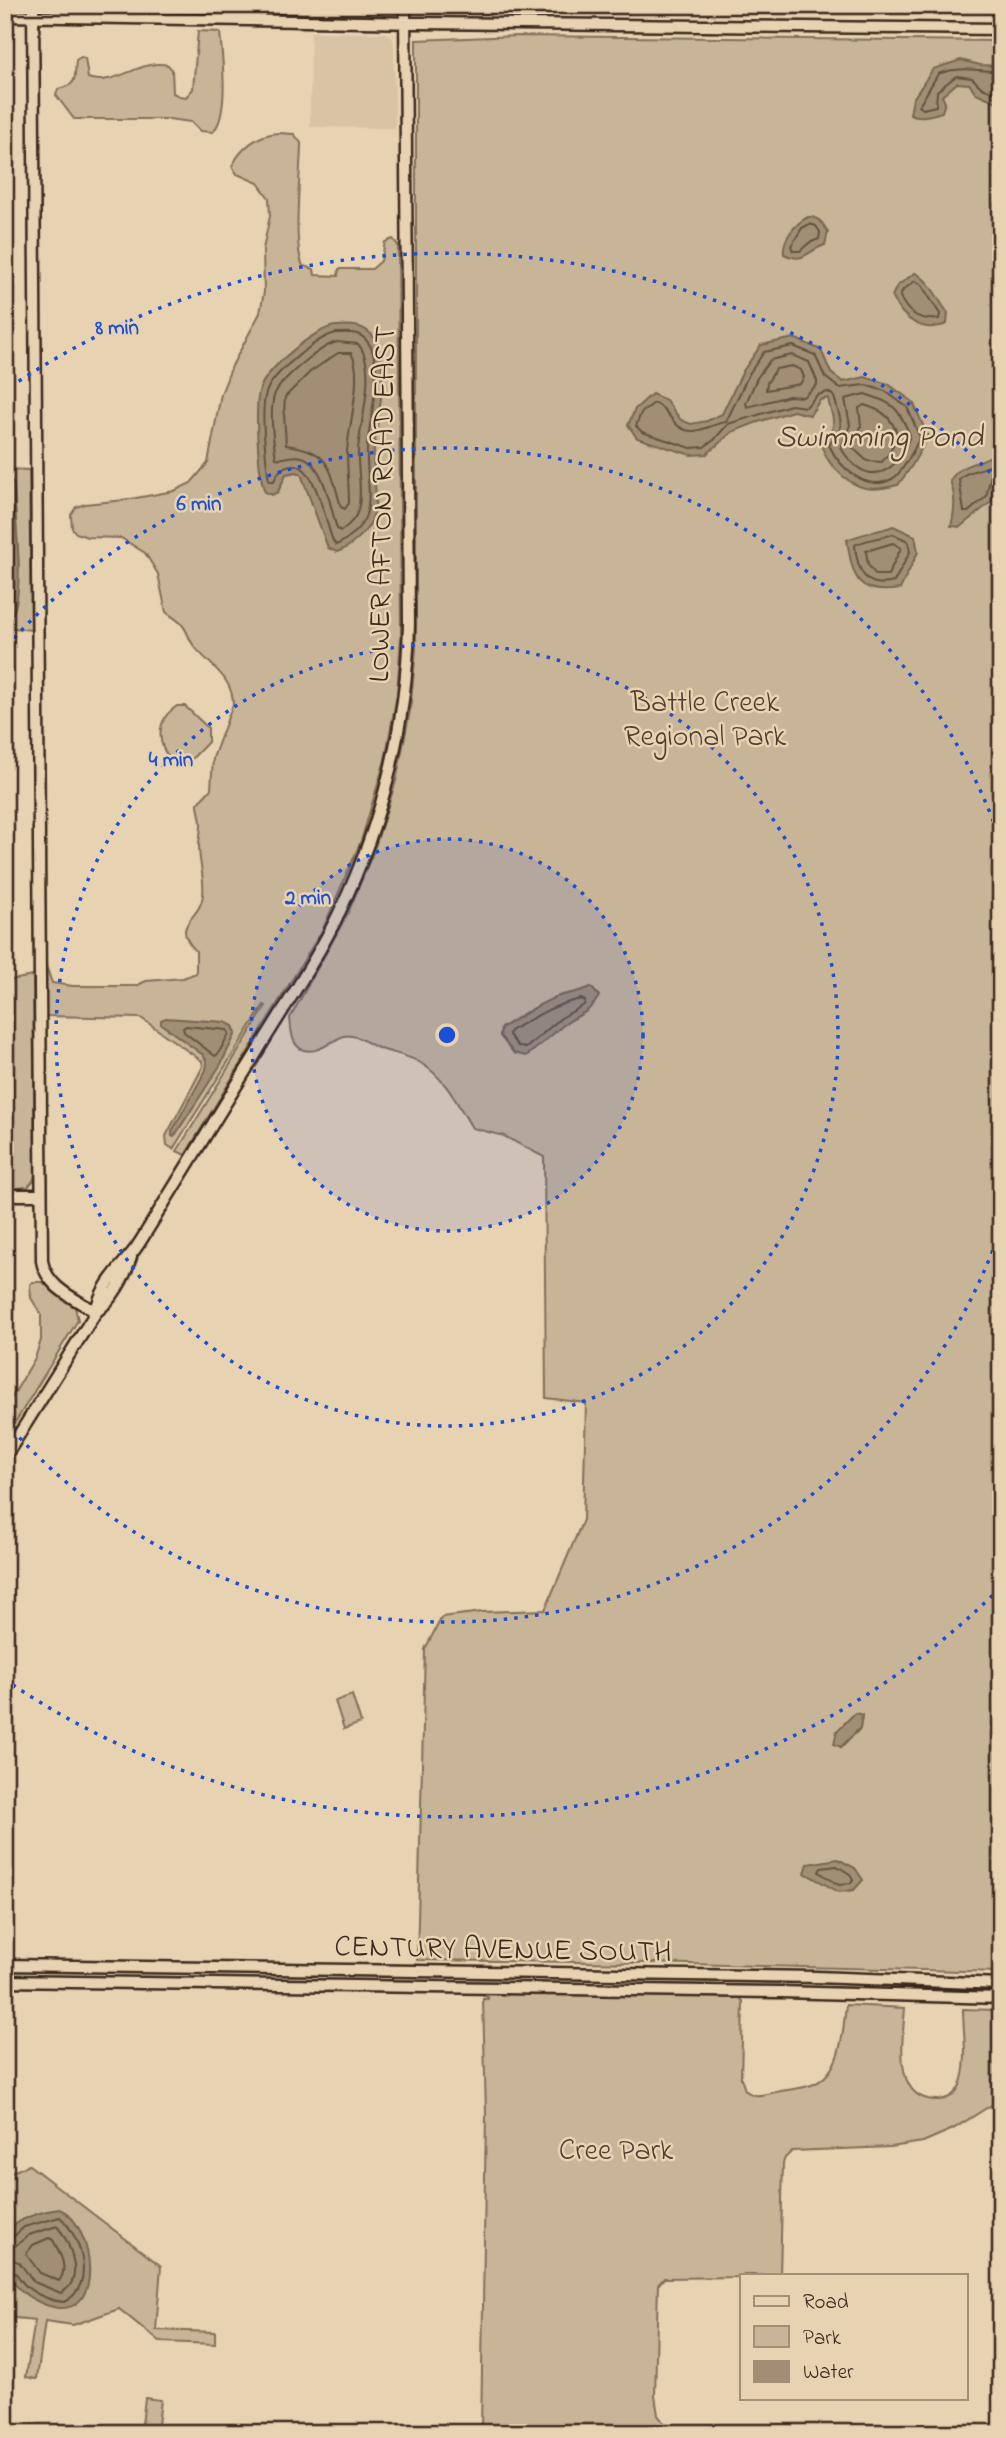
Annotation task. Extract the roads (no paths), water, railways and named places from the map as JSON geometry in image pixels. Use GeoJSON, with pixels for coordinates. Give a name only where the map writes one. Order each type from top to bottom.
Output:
{"type":"FeatureCollection","features":[{"type":"Feature","properties":{"kind":"main road","name":"LOWER AFTON ROAD EAST"},"geometry":{"type":"LineString","coordinates":[[5,1458],[96,1312],[106,1305],[127,1270],[132,1253],[297,987],[336,919],[366,849],[392,760],[403,699],[409,623],[405,5]]}},
{"type":"Feature","properties":{"kind":"main road"},"geometry":{"type":"LineString","coordinates":[[33,11],[41,1261],[45,1273],[59,1289],[96,1312]]}},
{"type":"Feature","properties":{"kind":"main road"},"geometry":{"type":"LineString","coordinates":[[5,16],[33,11],[404,23],[1001,29]]}},
{"type":"Feature","properties":{"kind":"main road"},"geometry":{"type":"LineString","coordinates":[[5,1195],[41,1195]]}},
{"type":"Feature","properties":{"kind":"main road","name":"CENTURY AVENUE SOUTH"},"geometry":{"type":"LineString","coordinates":[[5,1965],[803,1977],[1001,1984]]}},
{"type":"Feature","properties":{"kind":"main road","name":"CENTURY AVENUE SOUTH"},"geometry":{"type":"LineString","coordinates":[[5,1981],[792,1992],[1001,1998]]}},
{"type":"Feature","properties":{"kind":"water"},"geometry":{"type":"Polygon","coordinates":[[[961,60],[980,65],[1001,66],[1001,104],[976,93],[969,84],[957,83],[942,96],[945,102],[942,112],[922,116],[910,114],[913,99],[933,69],[961,60]]]}},
{"type":"Feature","properties":{"kind":"water"},"geometry":{"type":"Polygon","coordinates":[[[808,217],[818,219],[828,232],[825,245],[797,258],[784,254],[790,232],[808,217]]]}},
{"type":"Feature","properties":{"kind":"water"},"geometry":{"type":"Polygon","coordinates":[[[915,273],[930,285],[948,313],[947,324],[938,327],[921,326],[907,318],[896,304],[892,296],[897,286],[915,273]]]}},
{"type":"Feature","properties":{"kind":"water"},"geometry":{"type":"Polygon","coordinates":[[[335,326],[359,327],[373,336],[382,366],[381,403],[374,450],[374,512],[362,535],[337,552],[328,548],[301,474],[286,474],[278,492],[272,495],[265,492],[260,471],[257,424],[260,388],[272,370],[315,334],[335,326]]]}},
{"type":"Feature","properties":{"kind":"water","name":"Swimming Pond"},"geometry":{"type":"Polygon","coordinates":[[[794,338],[821,350],[831,373],[843,382],[865,377],[888,384],[913,402],[928,437],[898,485],[873,489],[858,486],[830,463],[822,441],[833,426],[828,398],[820,400],[810,415],[793,411],[732,432],[707,454],[691,455],[637,438],[628,425],[635,409],[652,394],[666,400],[681,420],[691,424],[722,414],[743,371],[761,345],[794,338]]]}},
{"type":"Feature","properties":{"kind":"water"},"geometry":{"type":"Polygon","coordinates":[[[994,454],[1000,460],[996,490],[991,502],[960,527],[951,526],[954,504],[950,481],[959,470],[994,454]]]}},
{"type":"Feature","properties":{"kind":"water"},"geometry":{"type":"Polygon","coordinates":[[[11,480],[14,485],[18,586],[13,613],[5,617],[5,481],[11,480]]]}},
{"type":"Feature","properties":{"kind":"water"},"geometry":{"type":"Polygon","coordinates":[[[893,526],[915,536],[918,552],[900,589],[874,590],[866,587],[855,574],[847,540],[893,526]]]}},
{"type":"Feature","properties":{"kind":"water"},"geometry":{"type":"Polygon","coordinates":[[[591,987],[599,996],[592,1006],[526,1056],[514,1053],[500,1036],[501,1028],[544,1003],[591,987]]]}},
{"type":"Feature","properties":{"kind":"water"},"geometry":{"type":"Polygon","coordinates":[[[166,1018],[225,1022],[233,1026],[236,1033],[221,1064],[174,1137],[172,1131],[206,1070],[207,1062],[203,1055],[161,1024],[161,1020],[166,1018]]]}},
{"type":"Feature","properties":{"kind":"water"},"geometry":{"type":"Polygon","coordinates":[[[855,1713],[862,1715],[860,1728],[841,1747],[834,1744],[837,1731],[855,1713]]]}},
{"type":"Feature","properties":{"kind":"water"},"geometry":{"type":"Polygon","coordinates":[[[838,1859],[855,1868],[863,1880],[854,1890],[839,1892],[805,1873],[808,1864],[838,1859]]]}},
{"type":"Feature","properties":{"kind":"water"},"geometry":{"type":"Polygon","coordinates":[[[59,2209],[71,2218],[81,2233],[89,2270],[87,2288],[79,2301],[66,2308],[46,2305],[19,2289],[7,2271],[5,2262],[5,2238],[11,2228],[30,2216],[59,2209]]]}},
{"type":"Feature","properties":{"kind":"park label","name":"Battle Creek Regional Park"},"geometry":{"type":"Point","coordinates":[705,718]}},
{"type":"Feature","properties":{"kind":"park label","name":"Cree Park"},"geometry":{"type":"Point","coordinates":[616,2149]}}]}
